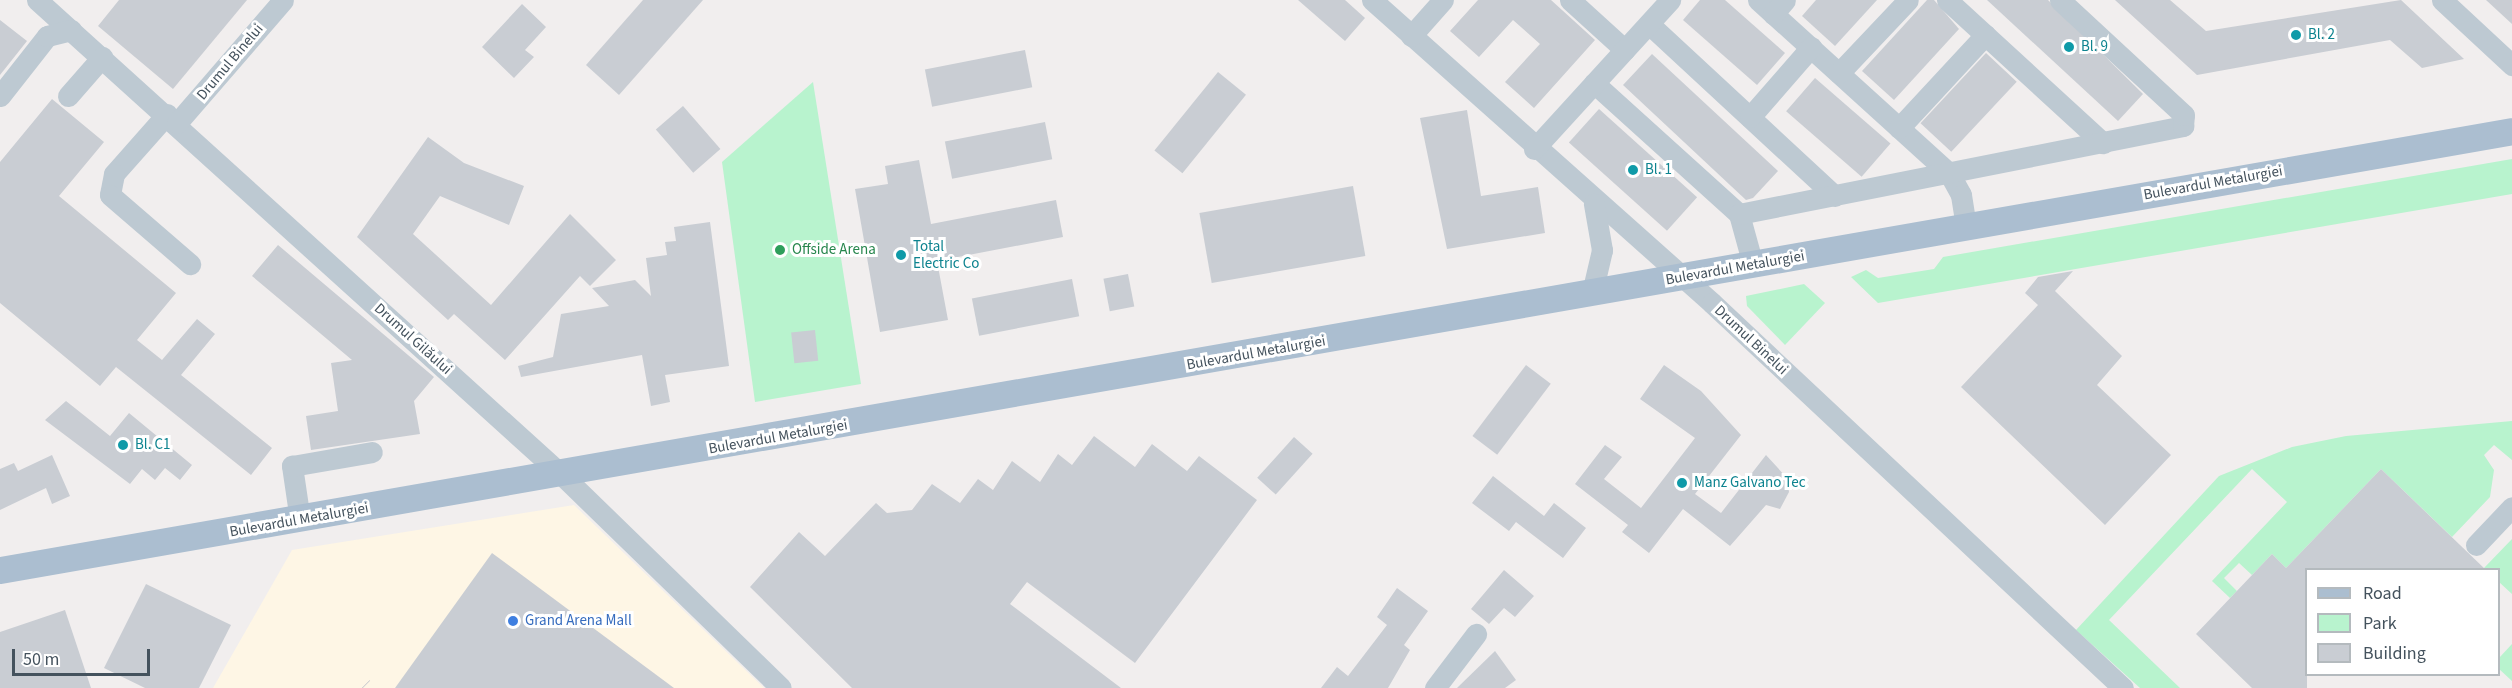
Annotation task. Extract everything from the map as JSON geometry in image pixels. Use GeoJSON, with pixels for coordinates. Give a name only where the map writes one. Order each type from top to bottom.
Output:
{"type":"FeatureCollection","features":[{"type":"Feature","properties":{"kind":"main road","name":"Bulevardul Metalurgiei"},"geometry":{"type":"LineString","coordinates":[[0,570],[562,475],[2512,131]]}},
{"type":"Feature","properties":{"kind":"street","name":"Drumul Gilăului"},"geometry":{"type":"LineString","coordinates":[[37,0],[172,119],[562,475],[781,688]]}},
{"type":"Feature","properties":{"kind":"street","name":"Drumul Binelui"},"geometry":{"type":"LineString","coordinates":[[1372,0],[1594,204],[1682,277],[2123,688]]}},
{"type":"Feature","properties":{"kind":"street"},"geometry":{"type":"LineString","coordinates":[[1411,36],[1443,0]]}},
{"type":"Feature","properties":{"kind":"street"},"geometry":{"type":"LineString","coordinates":[[1570,0],[1625,50]]}},
{"type":"Feature","properties":{"kind":"street"},"geometry":{"type":"LineString","coordinates":[[1534,148],[1670,0]]}},
{"type":"Feature","properties":{"kind":"street"},"geometry":{"type":"LineString","coordinates":[[1839,74],[1908,0]]}},
{"type":"Feature","properties":{"kind":"street"},"geometry":{"type":"LineString","coordinates":[[1739,214],[2171,129],[2186,121],[2060,0]]}},
{"type":"Feature","properties":{"kind":"street"},"geometry":{"type":"LineString","coordinates":[[2442,0],[2512,65]]}},
{"type":"Feature","properties":{"kind":"street","name":"Drumul Binelui"},"geometry":{"type":"LineString","coordinates":[[190,264],[110,195],[114,174],[172,119],[280,1]]}},
{"type":"Feature","properties":{"kind":"street"},"geometry":{"type":"LineString","coordinates":[[1956,3],[1985,35],[2103,143]]}},
{"type":"Feature","properties":{"kind":"street"},"geometry":{"type":"LineString","coordinates":[[1772,4],[1810,47],[1949,173],[1961,195],[1966,226]]}},
{"type":"Feature","properties":{"kind":"street"},"geometry":{"type":"LineString","coordinates":[[1649,24],[1835,196]]}},
{"type":"Feature","properties":{"kind":"street"},"geometry":{"type":"LineString","coordinates":[[0,96],[47,36],[71,30]]}},
{"type":"Feature","properties":{"kind":"street"},"geometry":{"type":"LineString","coordinates":[[1899,128],[1985,35]]}},
{"type":"Feature","properties":{"kind":"street"},"geometry":{"type":"LineString","coordinates":[[1750,117],[1810,47]]}},
{"type":"Feature","properties":{"kind":"street"},"geometry":{"type":"LineString","coordinates":[[68,96],[102,57]]}},
{"type":"Feature","properties":{"kind":"street"},"geometry":{"type":"LineString","coordinates":[[1594,83],[1739,214],[1753,265]]}},
{"type":"Feature","properties":{"kind":"street"},"geometry":{"type":"LineString","coordinates":[[1592,293],[1602,250],[1594,204]]}},
{"type":"Feature","properties":{"kind":"street"},"geometry":{"type":"LineString","coordinates":[[300,520],[292,466],[372,452]]}},
{"type":"Feature","properties":{"kind":"street"},"geometry":{"type":"LineString","coordinates":[[2476,545],[2512,507]]}},
{"type":"Feature","properties":{"kind":"street"},"geometry":{"type":"LineString","coordinates":[[1435,688],[1476,634]]}},
{"type":"Feature","properties":{"kind":"shaded area"},"geometry":{"type":"Polygon","coordinates":[[[574,505],[764,688],[213,688],[292,550],[574,505]]]}},
{"type":"Feature","properties":{"kind":"green space"},"geometry":{"type":"Polygon","coordinates":[[[813,82],[861,384],[755,402],[722,162],[813,82]]]}},
{"type":"Feature","properties":{"kind":"green space"},"geometry":{"type":"Polygon","coordinates":[[[2512,159],[2512,194],[1878,303],[1851,277],[1866,270],[1878,278],[1934,269],[1943,257],[2512,159]]]}},
{"type":"Feature","properties":{"kind":"green space"},"geometry":{"type":"Polygon","coordinates":[[[1804,284],[1825,303],[1785,345],[1747,306],[1746,296],[1804,284]]]}},
{"type":"Feature","properties":{"kind":"green space"},"geometry":{"type":"Polygon","coordinates":[[[2512,421],[2512,460],[2494,445],[2484,455],[2494,470],[2490,497],[2452,537],[2381,469],[2286,568],[2272,554],[2252,575],[2239,563],[2224,578],[2237,591],[2230,598],[2212,581],[2287,502],[2252,469],[2109,620],[2180,688],[2140,688],[2076,630],[2219,476],[2292,447],[2346,436],[2512,421]]]}},
{"type":"Feature","properties":{"kind":"green space"},"geometry":{"type":"Polygon","coordinates":[[[2512,539],[2512,594],[2500,583],[2500,568],[2484,568],[2512,539]]]}},
{"type":"Feature","properties":{"kind":"green space"},"geometry":{"type":"Polygon","coordinates":[[[2512,644],[2512,681],[2500,670],[2500,657],[2512,644]]]}},
{"type":"Feature","properties":{"kind":"building"},"geometry":{"type":"Polygon","coordinates":[[[119,0],[247,0],[173,89],[98,26],[119,0]]]}},
{"type":"Feature","properties":{"kind":"building"},"geometry":{"type":"Polygon","coordinates":[[[643,0],[703,0],[619,95],[586,65],[643,0]]]}},
{"type":"Feature","properties":{"kind":"building"},"geometry":{"type":"Polygon","coordinates":[[[1298,0],[1345,0],[1365,18],[1345,41],[1298,0]]]}},
{"type":"Feature","properties":{"kind":"building"},"geometry":{"type":"Polygon","coordinates":[[[1478,0],[1551,0],[1595,40],[1534,108],[1505,82],[1540,44],[1513,20],[1479,57],[1450,31],[1478,0]]]}},
{"type":"Feature","properties":{"kind":"building"},"geometry":{"type":"Polygon","coordinates":[[[1700,0],[1725,0],[1785,53],[1757,85],[1683,20],[1700,0]]]}},
{"type":"Feature","properties":{"kind":"building"},"geometry":{"type":"Polygon","coordinates":[[[1816,0],[1877,0],[1835,46],[1802,16],[1816,0]]]}},
{"type":"Feature","properties":{"kind":"building"},"geometry":{"type":"Polygon","coordinates":[[[1927,0],[1934,0],[1959,29],[1894,100],[1862,71],[1927,0]]]}},
{"type":"Feature","properties":{"kind":"building","name":"Bl. 9"},"geometry":{"type":"Polygon","coordinates":[[[1987,0],[2048,0],[2143,94],[2118,121],[1987,0]]]}},
{"type":"Feature","properties":{"kind":"building","name":"Bl. 2"},"geometry":{"type":"Polygon","coordinates":[[[2115,0],[2170,0],[2206,31],[2401,0],[2464,59],[2422,68],[2390,40],[2197,75],[2115,0]]]}},
{"type":"Feature","properties":{"kind":"building"},"geometry":{"type":"Polygon","coordinates":[[[2486,0],[2512,0],[2512,24],[2486,0]]]}},
{"type":"Feature","properties":{"kind":"building"},"geometry":{"type":"Polygon","coordinates":[[[522,4],[546,27],[525,50],[534,57],[514,78],[482,47],[522,4]]]}},
{"type":"Feature","properties":{"kind":"building"},"geometry":{"type":"Polygon","coordinates":[[[0,20],[27,41],[0,75],[0,20]]]}},
{"type":"Feature","properties":{"kind":"building"},"geometry":{"type":"Polygon","coordinates":[[[1025,50],[1032,87],[932,107],[925,69],[1025,50]]]}},
{"type":"Feature","properties":{"kind":"building"},"geometry":{"type":"Polygon","coordinates":[[[1986,53],[2017,82],[1951,152],[1921,123],[1986,53]]]}},
{"type":"Feature","properties":{"kind":"building"},"geometry":{"type":"Polygon","coordinates":[[[1652,54],[1778,171],[1753,198],[1746,200],[1623,85],[1652,54]]]}},
{"type":"Feature","properties":{"kind":"building"},"geometry":{"type":"Polygon","coordinates":[[[1218,72],[1246,95],[1182,173],[1154,150],[1218,72]]]}},
{"type":"Feature","properties":{"kind":"building"},"geometry":{"type":"Polygon","coordinates":[[[1815,78],[1890,144],[1862,177],[1786,111],[1815,78]]]}},
{"type":"Feature","properties":{"kind":"building"},"geometry":{"type":"Polygon","coordinates":[[[52,99],[104,142],[59,196],[176,293],[137,340],[162,360],[197,319],[215,334],[181,375],[272,448],[251,475],[116,367],[100,386],[0,303],[0,162],[52,99]]]}},
{"type":"Feature","properties":{"kind":"building"},"geometry":{"type":"Polygon","coordinates":[[[683,106],[720,149],[693,173],[656,130],[683,106]]]}},
{"type":"Feature","properties":{"kind":"building","name":"Bl. 1"},"geometry":{"type":"Polygon","coordinates":[[[1599,109],[1697,197],[1667,231],[1569,142],[1599,109]]]}},
{"type":"Feature","properties":{"kind":"building"},"geometry":{"type":"Polygon","coordinates":[[[1467,110],[1481,196],[1538,187],[1545,233],[1447,249],[1420,118],[1467,110]]]}},
{"type":"Feature","properties":{"kind":"building"},"geometry":{"type":"Polygon","coordinates":[[[1045,122],[1052,159],[952,179],[945,141],[1045,122]]]}},
{"type":"Feature","properties":{"kind":"building"},"geometry":{"type":"Polygon","coordinates":[[[428,137],[464,163],[524,186],[509,225],[440,196],[413,234],[491,305],[570,214],[616,260],[590,286],[580,276],[505,360],[454,314],[448,320],[357,237],[428,137]]]}},
{"type":"Feature","properties":{"kind":"building","name":"Total Electric Co"},"geometry":{"type":"Polygon","coordinates":[[[919,160],[931,224],[1056,200],[1063,237],[937,261],[948,320],[880,332],[855,189],[888,184],[885,166],[919,160]]]}},
{"type":"Feature","properties":{"kind":"building"},"geometry":{"type":"Polygon","coordinates":[[[1353,186],[1365,256],[1212,283],[1199,213],[1353,186]]]}},
{"type":"Feature","properties":{"kind":"building"},"geometry":{"type":"Polygon","coordinates":[[[710,222],[729,366],[665,375],[670,402],[651,406],[642,355],[521,377],[518,366],[553,357],[561,314],[609,306],[592,288],[635,280],[651,296],[646,258],[667,255],[665,242],[676,241],[674,227],[710,222]]]}},
{"type":"Feature","properties":{"kind":"building"},"geometry":{"type":"Polygon","coordinates":[[[278,245],[434,377],[414,401],[420,434],[311,450],[306,416],[338,411],[331,363],[352,360],[252,276],[278,245]]]}},
{"type":"Feature","properties":{"kind":"building"},"geometry":{"type":"Polygon","coordinates":[[[2073,271],[2055,291],[2122,356],[2097,385],[2171,455],[2105,525],[1961,387],[2038,305],[2025,293],[2038,277],[2073,271]]]}},
{"type":"Feature","properties":{"kind":"building"},"geometry":{"type":"Polygon","coordinates":[[[1128,274],[1134,306],[1110,311],[1103,279],[1128,274]]]}},
{"type":"Feature","properties":{"kind":"building"},"geometry":{"type":"Polygon","coordinates":[[[1072,279],[1079,316],[979,336],[972,298],[1072,279]]]}},
{"type":"Feature","properties":{"kind":"building"},"geometry":{"type":"Polygon","coordinates":[[[815,330],[818,361],[794,363],[791,333],[815,330]]]}},
{"type":"Feature","properties":{"kind":"building"},"geometry":{"type":"Polygon","coordinates":[[[1526,365],[1551,384],[1497,455],[1472,436],[1526,365]]]}},
{"type":"Feature","properties":{"kind":"building"},"geometry":{"type":"Polygon","coordinates":[[[1664,365],[1701,391],[1741,435],[1695,494],[1721,513],[1766,455],[1787,478],[1789,492],[1780,509],[1766,505],[1730,546],[1683,509],[1649,553],[1622,532],[1628,525],[1575,484],[1605,445],[1622,457],[1604,479],[1641,508],[1695,438],[1640,399],[1664,365]]]}},
{"type":"Feature","properties":{"kind":"building","name":"Bl. C1"},"geometry":{"type":"Polygon","coordinates":[[[66,401],[110,436],[129,413],[192,465],[180,480],[165,468],[155,480],[142,469],[130,484],[45,420],[66,401]]]}},
{"type":"Feature","properties":{"kind":"building"},"geometry":{"type":"Polygon","coordinates":[[[1094,436],[1135,467],[1152,444],[1187,471],[1199,456],[1257,500],[1135,663],[1027,582],[1010,604],[1121,688],[852,688],[750,587],[799,532],[825,556],[876,503],[887,513],[912,510],[932,484],[960,503],[978,479],[993,490],[1012,461],[1040,482],[1058,454],[1072,465],[1094,436]]]}},
{"type":"Feature","properties":{"kind":"building"},"geometry":{"type":"Polygon","coordinates":[[[1294,437],[1313,454],[1276,495],[1257,478],[1294,437]]]}},
{"type":"Feature","properties":{"kind":"building"},"geometry":{"type":"Polygon","coordinates":[[[52,455],[70,496],[52,504],[46,488],[0,510],[0,469],[14,463],[18,471],[52,455]]]}},
{"type":"Feature","properties":{"kind":"building"},"geometry":{"type":"Polygon","coordinates":[[[2381,469],[2484,568],[2305,568],[2307,688],[2252,688],[2196,634],[2272,554],[2286,568],[2381,469]]]}},
{"type":"Feature","properties":{"kind":"building"},"geometry":{"type":"Polygon","coordinates":[[[1493,476],[1544,516],[1554,503],[1586,528],[1563,558],[1516,522],[1509,531],[1472,503],[1493,476]]]}},
{"type":"Feature","properties":{"kind":"building","name":"Grand Arena Mall"},"geometry":{"type":"Polygon","coordinates":[[[492,553],[674,688],[395,688],[492,553]]]}},
{"type":"Feature","properties":{"kind":"building"},"geometry":{"type":"Polygon","coordinates":[[[1504,570],[1534,596],[1515,617],[1504,608],[1489,624],[1471,609],[1504,570]]]}},
{"type":"Feature","properties":{"kind":"building"},"geometry":{"type":"Polygon","coordinates":[[[146,584],[231,625],[199,688],[145,688],[104,668],[146,584]]]}},
{"type":"Feature","properties":{"kind":"building"},"geometry":{"type":"Polygon","coordinates":[[[1397,588],[1428,611],[1404,645],[1410,650],[1388,688],[1321,688],[1337,667],[1348,676],[1387,625],[1377,617],[1397,588]]]}},
{"type":"Feature","properties":{"kind":"building"},"geometry":{"type":"Polygon","coordinates":[[[65,610],[91,688],[0,688],[0,632],[65,610]]]}},
{"type":"Feature","properties":{"kind":"building"},"geometry":{"type":"Polygon","coordinates":[[[1495,651],[1516,680],[1505,688],[1457,688],[1495,651]]]}},
{"type":"Feature","properties":{"kind":"place","name":"Bl. 2"},"geometry":{"type":"Point","coordinates":[2296,35]}},
{"type":"Feature","properties":{"kind":"place","name":"Bl. 9"},"geometry":{"type":"Point","coordinates":[2069,47]}},
{"type":"Feature","properties":{"kind":"place","name":"Bl. 1"},"geometry":{"type":"Point","coordinates":[1633,170]}},
{"type":"Feature","properties":{"kind":"place","name":"Offside Arena"},"geometry":{"type":"Point","coordinates":[780,250]}},
{"type":"Feature","properties":{"kind":"place","name":"Total Electric Co"},"geometry":{"type":"Point","coordinates":[901,255]}},
{"type":"Feature","properties":{"kind":"place","name":"Bl. C1"},"geometry":{"type":"Point","coordinates":[123,445]}},
{"type":"Feature","properties":{"kind":"place","name":"Manz Galvano Tec"},"geometry":{"type":"Point","coordinates":[1682,483]}},
{"type":"Feature","properties":{"kind":"place","name":"Grand Arena Mall"},"geometry":{"type":"Point","coordinates":[513,621]}}]}
